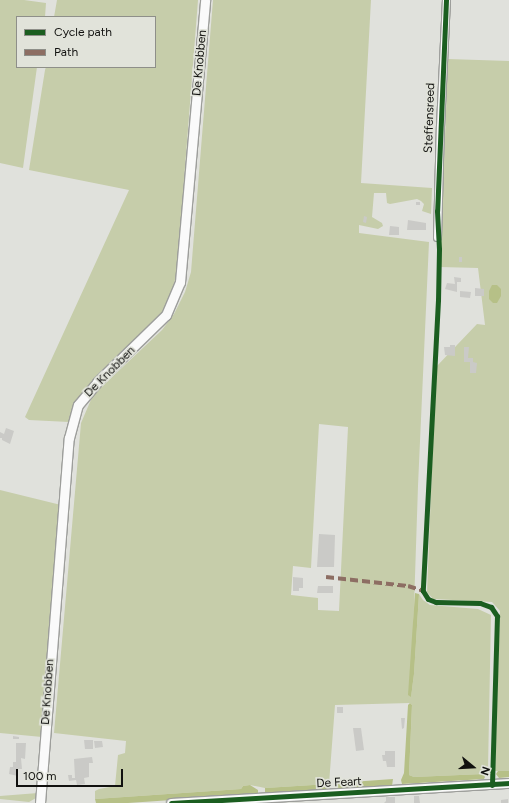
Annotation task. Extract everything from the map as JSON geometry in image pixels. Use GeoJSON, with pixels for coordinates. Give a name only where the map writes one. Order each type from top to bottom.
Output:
{"type":"FeatureCollection","features":[{"type":"Feature","properties":{"kind":"street","name":"De Knobben"},"geometry":{"type":"LineString","coordinates":[[40,803],[69,438],[78,405],[96,382],[166,315],[180,282],[205,0]]}},
{"type":"Feature","properties":{"kind":"street","name":"Steffensreed"},"geometry":{"type":"LineString","coordinates":[[437,237],[440,126],[446,0]]}},
{"type":"Feature","properties":{"kind":"street","name":"De Feart"},"geometry":{"type":"LineString","coordinates":[[171,803],[509,783]]}},
{"type":"Feature","properties":{"kind":"shaded area"},"geometry":{"type":"Polygon","coordinates":[[[0,0],[24,0],[46,3],[45,16],[16,16],[16,68],[37,68],[23,168],[0,163],[0,0]]]}},
{"type":"Feature","properties":{"kind":"shaded area"},"geometry":{"type":"Polygon","coordinates":[[[57,0],[198,0],[177,271],[171,297],[166,309],[102,372],[69,422],[29,420],[25,417],[129,190],[29,170],[45,70],[46,68],[156,68],[156,16],[54,16],[57,0]]]}},
{"type":"Feature","properties":{"kind":"shaded area"},"geometry":{"type":"Polygon","coordinates":[[[213,0],[371,0],[361,183],[432,188],[431,214],[422,211],[424,204],[417,199],[390,204],[387,203],[386,193],[374,193],[372,217],[382,223],[383,226],[378,229],[359,225],[359,233],[429,242],[418,486],[411,697],[414,674],[419,594],[423,600],[430,605],[478,609],[491,615],[488,770],[483,774],[414,777],[409,775],[412,705],[410,703],[335,705],[329,784],[265,788],[250,785],[243,786],[241,789],[95,799],[95,791],[115,786],[118,755],[125,753],[126,741],[54,733],[81,423],[93,395],[162,330],[174,314],[185,292],[191,272],[213,0]],[[319,424],[311,568],[293,566],[291,595],[318,598],[318,610],[339,611],[348,427],[319,424]]]}},
{"type":"Feature","properties":{"kind":"shaded area"},"geometry":{"type":"Polygon","coordinates":[[[448,59],[509,61],[509,771],[495,771],[500,611],[492,602],[433,599],[427,592],[436,367],[477,324],[485,325],[478,268],[440,267],[448,59]]]}},
{"type":"Feature","properties":{"kind":"shaded area"},"geometry":{"type":"Polygon","coordinates":[[[492,285],[497,285],[501,289],[501,296],[497,303],[493,303],[489,299],[489,291],[492,285]]]}},
{"type":"Feature","properties":{"kind":"shaded area"},"geometry":{"type":"Polygon","coordinates":[[[0,490],[61,505],[42,737],[0,733],[0,490]]]}},
{"type":"Feature","properties":{"kind":"shaded area"},"geometry":{"type":"Polygon","coordinates":[[[415,593],[419,594],[414,674],[411,697],[408,695],[415,593]]]}},
{"type":"Feature","properties":{"kind":"shaded area"},"geometry":{"type":"Polygon","coordinates":[[[410,703],[412,705],[409,775],[414,777],[483,774],[485,777],[484,779],[402,784],[401,780],[404,773],[408,705],[410,703]]]}},
{"type":"Feature","properties":{"kind":"shaded area"},"geometry":{"type":"Polygon","coordinates":[[[498,771],[509,771],[509,777],[499,778],[496,774],[498,771]]]}},
{"type":"Feature","properties":{"kind":"shaded area"},"geometry":{"type":"Polygon","coordinates":[[[393,779],[392,786],[337,789],[337,783],[393,779]]]}},
{"type":"Feature","properties":{"kind":"shaded area"},"geometry":{"type":"Polygon","coordinates":[[[329,784],[329,790],[265,794],[265,788],[329,784]]]}},
{"type":"Feature","properties":{"kind":"shaded area"},"geometry":{"type":"Polygon","coordinates":[[[250,785],[258,790],[258,794],[128,803],[96,803],[95,799],[241,789],[243,786],[250,785]]]}},
{"type":"Feature","properties":{"kind":"shaded area"},"geometry":{"type":"Polygon","coordinates":[[[38,793],[36,798],[29,802],[0,799],[0,796],[38,793]]]}},
{"type":"Feature","properties":{"kind":"building"},"geometry":{"type":"Polygon","coordinates":[[[416,202],[420,202],[420,205],[416,205],[416,202]]]}},
{"type":"Feature","properties":{"kind":"building"},"geometry":{"type":"Polygon","coordinates":[[[364,216],[367,217],[366,223],[363,222],[364,216]]]}},
{"type":"Feature","properties":{"kind":"building"},"geometry":{"type":"Polygon","coordinates":[[[408,220],[426,223],[426,230],[407,230],[408,220]]]}},
{"type":"Feature","properties":{"kind":"building"},"geometry":{"type":"Polygon","coordinates":[[[390,226],[399,227],[399,235],[389,235],[390,226]]]}},
{"type":"Feature","properties":{"kind":"building"},"geometry":{"type":"Polygon","coordinates":[[[459,257],[462,257],[462,262],[459,262],[459,257]]]}},
{"type":"Feature","properties":{"kind":"building"},"geometry":{"type":"Polygon","coordinates":[[[454,277],[461,278],[461,282],[457,282],[457,292],[445,289],[447,283],[455,284],[454,277]]]}},
{"type":"Feature","properties":{"kind":"building"},"geometry":{"type":"Polygon","coordinates":[[[475,288],[484,289],[484,296],[475,296],[475,288]]]}},
{"type":"Feature","properties":{"kind":"building"},"geometry":{"type":"Polygon","coordinates":[[[460,291],[471,292],[470,298],[460,297],[460,291]]]}},
{"type":"Feature","properties":{"kind":"building"},"geometry":{"type":"Polygon","coordinates":[[[450,345],[455,345],[455,356],[445,355],[444,347],[450,347],[450,345]]]}},
{"type":"Feature","properties":{"kind":"building"},"geometry":{"type":"Polygon","coordinates":[[[464,347],[469,347],[468,358],[473,358],[473,362],[477,363],[476,373],[470,373],[470,362],[464,362],[464,347]]]}},
{"type":"Feature","properties":{"kind":"building"},"geometry":{"type":"Polygon","coordinates":[[[6,428],[14,431],[10,444],[0,438],[0,432],[4,434],[6,428]]]}},
{"type":"Feature","properties":{"kind":"building"},"geometry":{"type":"Polygon","coordinates":[[[319,534],[335,535],[334,567],[317,567],[319,534]]]}},
{"type":"Feature","properties":{"kind":"building"},"geometry":{"type":"Polygon","coordinates":[[[293,577],[303,578],[303,588],[299,588],[299,591],[293,591],[293,577]]]}},
{"type":"Feature","properties":{"kind":"building"},"geometry":{"type":"Polygon","coordinates":[[[318,586],[333,586],[333,593],[317,593],[318,586]]]}},
{"type":"Feature","properties":{"kind":"building"},"geometry":{"type":"Polygon","coordinates":[[[337,707],[343,707],[343,713],[337,713],[337,707]]]}},
{"type":"Feature","properties":{"kind":"building"},"geometry":{"type":"Polygon","coordinates":[[[401,718],[405,718],[404,728],[402,729],[401,718]]]}},
{"type":"Feature","properties":{"kind":"building"},"geometry":{"type":"Polygon","coordinates":[[[353,728],[361,728],[364,750],[356,751],[353,728]]]}},
{"type":"Feature","properties":{"kind":"building"},"geometry":{"type":"Polygon","coordinates":[[[13,736],[19,737],[19,739],[13,739],[13,736]]]}},
{"type":"Feature","properties":{"kind":"building"},"geometry":{"type":"Polygon","coordinates":[[[84,740],[93,740],[93,749],[85,749],[84,740]]]}},
{"type":"Feature","properties":{"kind":"building"},"geometry":{"type":"Polygon","coordinates":[[[94,741],[102,741],[103,747],[95,748],[94,741]]]}},
{"type":"Feature","properties":{"kind":"building"},"geometry":{"type":"Polygon","coordinates":[[[16,743],[26,743],[25,759],[21,758],[22,769],[18,769],[18,776],[9,774],[10,767],[13,767],[13,762],[16,762],[16,743]]]}},
{"type":"Feature","properties":{"kind":"building"},"geometry":{"type":"Polygon","coordinates":[[[385,751],[395,751],[395,767],[387,767],[386,761],[383,761],[382,755],[385,755],[385,751]]]}},
{"type":"Feature","properties":{"kind":"building"},"geometry":{"type":"Polygon","coordinates":[[[92,757],[93,763],[89,763],[89,777],[84,778],[85,784],[77,785],[76,780],[69,781],[68,775],[72,775],[72,778],[75,778],[74,759],[92,757]]]}},
{"type":"Feature","properties":{"kind":"building"},"geometry":{"type":"Polygon","coordinates":[[[414,796],[419,796],[420,803],[414,803],[414,796]]]}},
{"type":"Feature","properties":{"kind":"building"},"geometry":{"type":"Polygon","coordinates":[[[386,797],[395,797],[395,803],[384,803],[386,801],[386,797]]]}},
{"type":"Feature","properties":{"kind":"building"},"geometry":{"type":"Polygon","coordinates":[[[508,799],[508,803],[501,803],[501,800],[508,799]]]}},
{"type":"Feature","properties":{"kind":"marked path"},"geometry":{"type":"LineString","coordinates":[[326,577],[408,586],[423,591]]}},
{"type":"Feature","properties":{"kind":"cycle path"},"geometry":{"type":"LineString","coordinates":[[446,0],[437,211],[439,249],[438,300],[423,591],[428,599],[436,602],[480,603],[491,607],[497,616],[492,785]]}},
{"type":"Feature","properties":{"kind":"cycle path"},"geometry":{"type":"LineString","coordinates":[[171,803],[509,783]]}}]}
